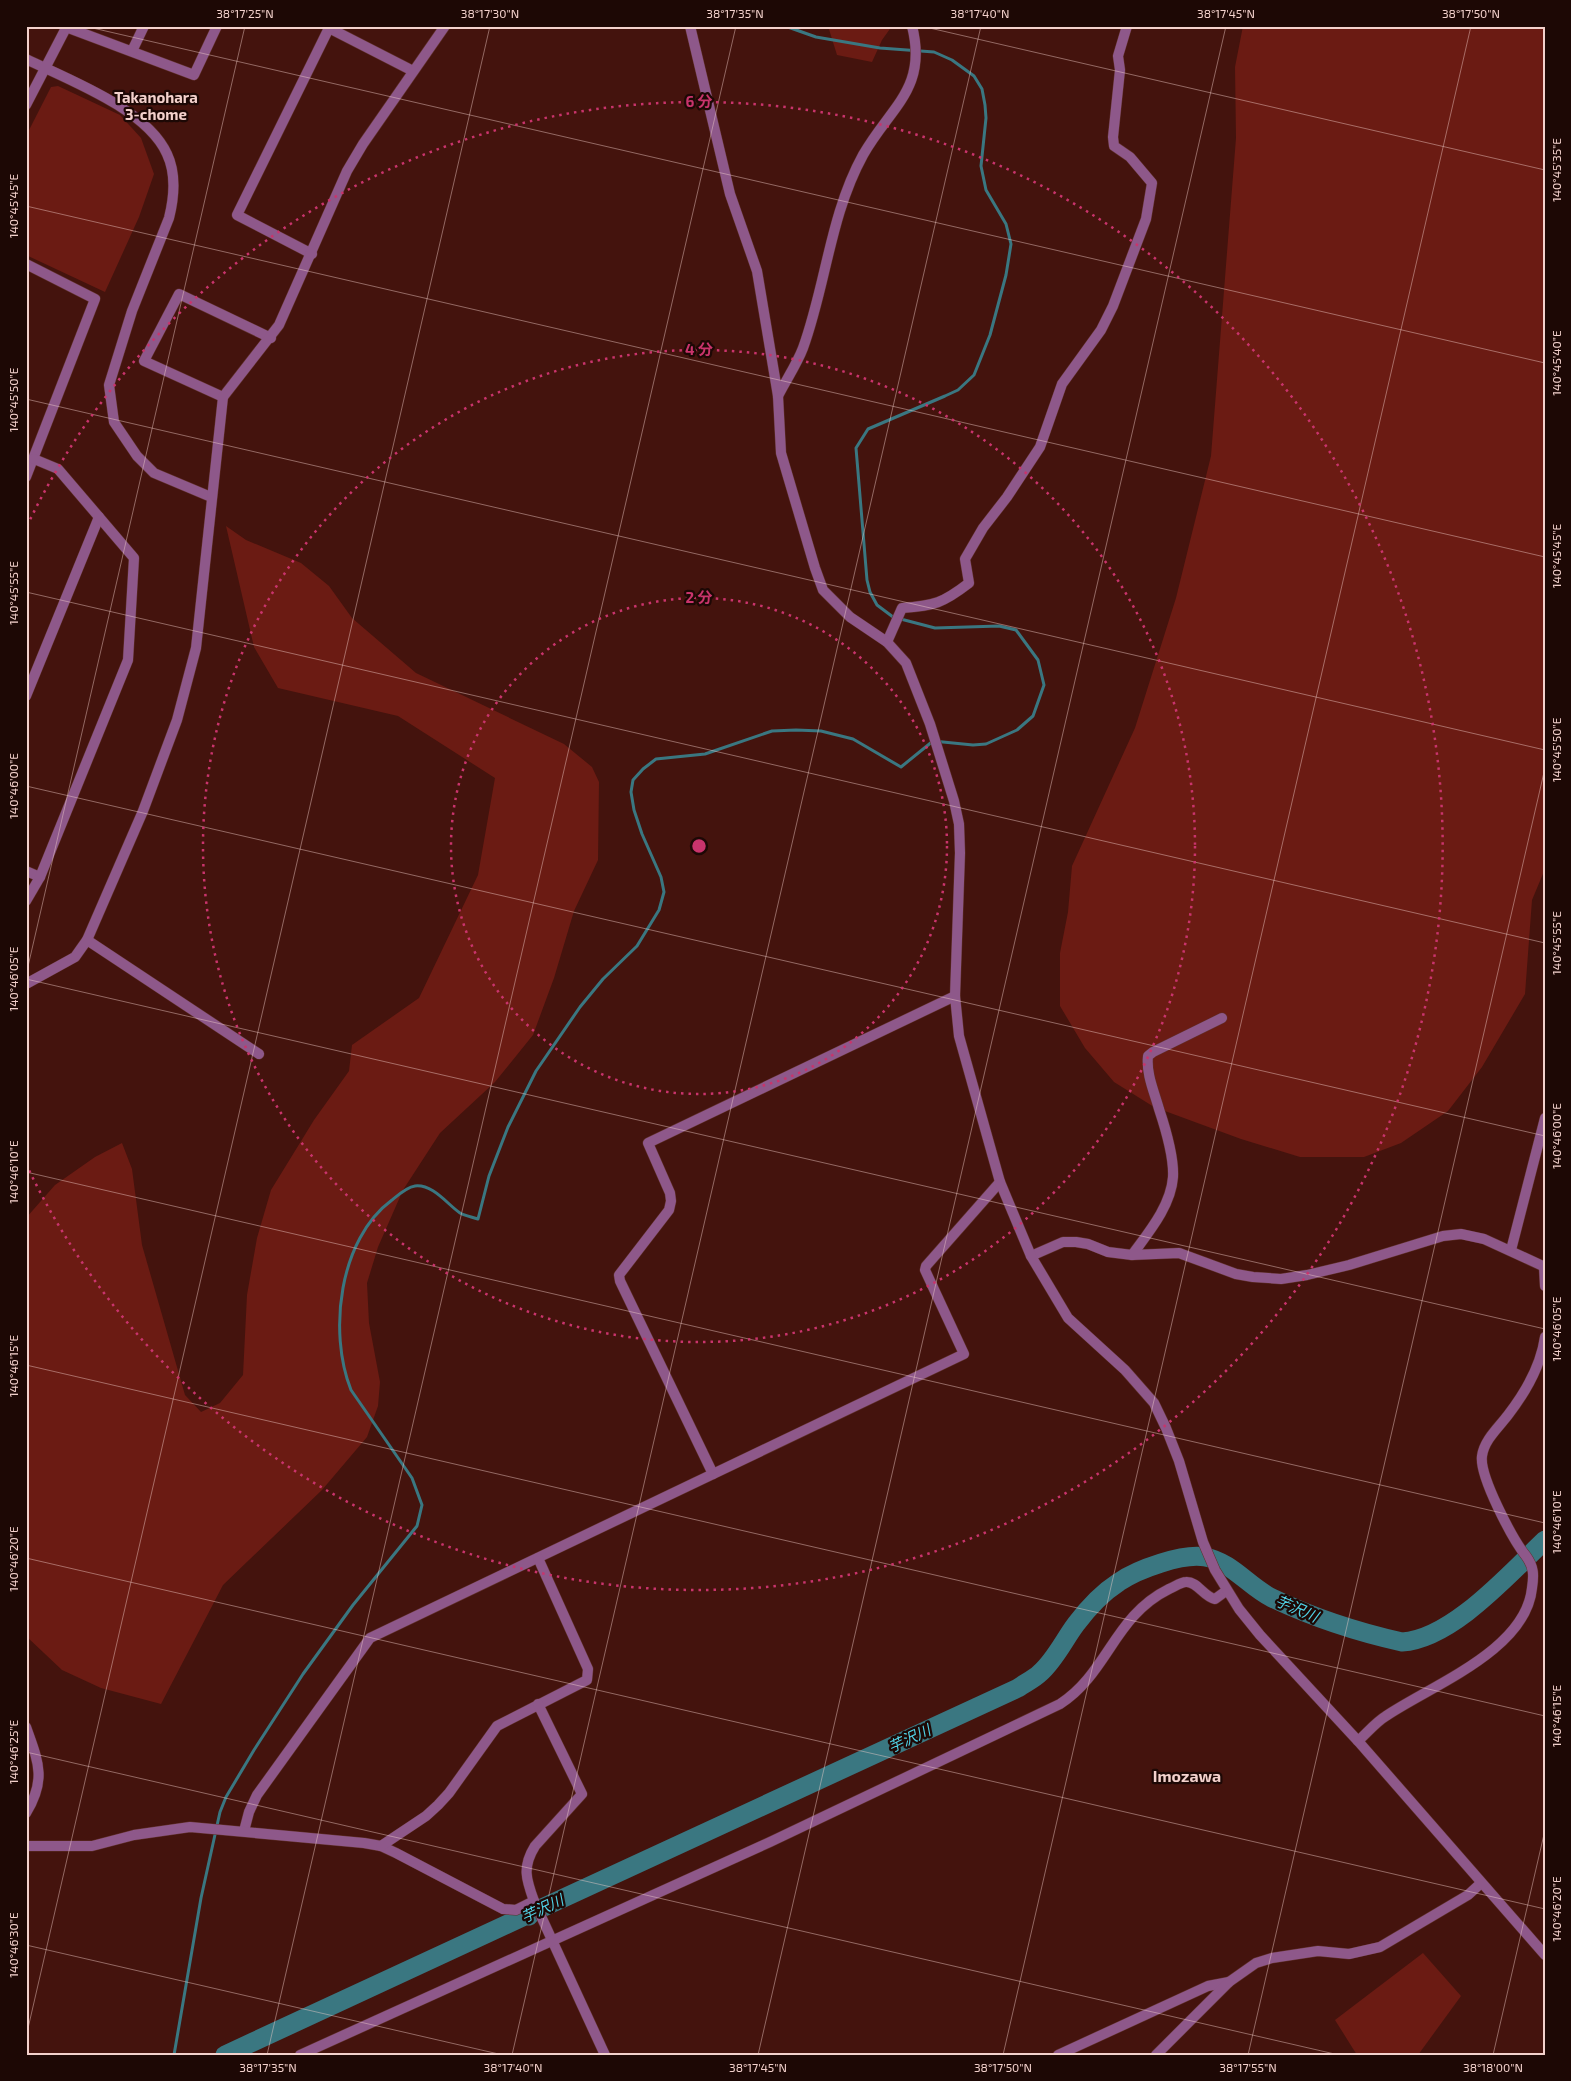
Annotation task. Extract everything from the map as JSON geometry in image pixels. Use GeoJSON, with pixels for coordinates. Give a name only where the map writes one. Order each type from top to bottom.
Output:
{"type":"FeatureCollection","features":[{"type":"Feature","properties":{"kind":"street"},"geometry":{"type":"LineString","coordinates":[[132,51],[144,26]]}},
{"type":"Feature","properties":{"kind":"street"},"geometry":{"type":"LineString","coordinates":[[26,105],[66,27],[194,75],[217,26]]}},
{"type":"Feature","properties":{"kind":"street"},"geometry":{"type":"LineString","coordinates":[[26,984],[74,957],[87,940],[143,811],[177,720],[196,648],[223,397],[279,325],[312,254],[347,171],[362,144],[445,26]]}},
{"type":"Feature","properties":{"kind":"street"},"geometry":{"type":"LineString","coordinates":[[690,26],[730,194],[756,272],[778,396],[782,453],[814,568],[823,590],[850,617],[887,642],[906,663],[934,735],[959,824],[960,853],[955,996],[959,1036],[1000,1182],[1031,1256],[1068,1318],[1125,1370],[1154,1402],[1179,1461],[1204,1546],[1226,1591],[1260,1635],[1358,1741],[1480,1884],[1542,1949]]}},
{"type":"Feature","properties":{"kind":"street"},"geometry":{"type":"LineString","coordinates":[[778,396],[802,350],[840,208],[862,156],[903,99],[914,72],[916,51],[912,26]]}},
{"type":"Feature","properties":{"kind":"street"},"geometry":{"type":"LineString","coordinates":[[887,642],[902,608],[928,606],[948,599],[969,583],[965,560],[983,528],[1040,447],[1062,384],[1101,330],[1124,278],[1146,219],[1152,183],[1130,156],[1114,146],[1113,137],[1120,70],[1118,56],[1127,26]]}},
{"type":"Feature","properties":{"kind":"street"},"geometry":{"type":"LineString","coordinates":[[312,254],[237,215],[329,27],[413,71]]}},
{"type":"Feature","properties":{"kind":"street"},"geometry":{"type":"LineString","coordinates":[[26,59],[118,105],[147,125],[167,153],[172,174],[172,203],[169,218],[132,311],[109,385],[114,422],[137,456],[154,473],[211,497]]}},
{"type":"Feature","properties":{"kind":"street"},"geometry":{"type":"LineString","coordinates":[[26,264],[95,299],[26,476]]}},
{"type":"Feature","properties":{"kind":"street"},"geometry":{"type":"LineString","coordinates":[[223,397],[144,361],[179,294],[270,338]]}},
{"type":"Feature","properties":{"kind":"street"},"geometry":{"type":"LineString","coordinates":[[26,901],[40,877],[128,660],[134,558],[58,469],[34,459]]}},
{"type":"Feature","properties":{"kind":"street"},"geometry":{"type":"LineString","coordinates":[[26,696],[98,517]]}},
{"type":"Feature","properties":{"kind":"street"},"geometry":{"type":"LineString","coordinates":[[26,871],[40,877]]}},
{"type":"Feature","properties":{"kind":"street"},"geometry":{"type":"LineString","coordinates":[[87,940],[259,1054]]}},
{"type":"Feature","properties":{"kind":"street"},"geometry":{"type":"LineString","coordinates":[[713,1474],[620,1281],[619,1275],[670,1210],[670,1193],[648,1143],[955,996]]}},
{"type":"Feature","properties":{"kind":"street"},"geometry":{"type":"LineString","coordinates":[[1132,1255],[1158,1218],[1169,1195],[1173,1177],[1162,1117],[1148,1073],[1148,1056],[1222,1018]]}},
{"type":"Feature","properties":{"kind":"street"},"geometry":{"type":"LineString","coordinates":[[1511,1250],[1545,1118]]}},
{"type":"Feature","properties":{"kind":"street"},"geometry":{"type":"LineString","coordinates":[[242,1831],[257,1795],[370,1638],[964,1354],[925,1270],[926,1266],[1000,1182]]}},
{"type":"Feature","properties":{"kind":"street"},"geometry":{"type":"LineString","coordinates":[[1031,1256],[1063,1242],[1088,1244],[1108,1252],[1132,1255],[1179,1253],[1236,1274],[1281,1279],[1350,1265],[1453,1234],[1471,1235],[1511,1250],[1545,1267],[1545,1286]]}},
{"type":"Feature","properties":{"kind":"street"},"geometry":{"type":"LineString","coordinates":[[1358,1741],[1384,1717],[1491,1652],[1527,1610],[1533,1585],[1532,1565],[1520,1549],[1487,1482],[1483,1470],[1482,1456],[1488,1441],[1510,1413],[1530,1380],[1545,1337]]}},
{"type":"Feature","properties":{"kind":"street"},"geometry":{"type":"LineString","coordinates":[[381,1846],[426,1816],[438,1805],[449,1793],[497,1726],[587,1680],[588,1668],[538,1558]]}},
{"type":"Feature","properties":{"kind":"street"},"geometry":{"type":"LineString","coordinates":[[300,2055],[552,1939],[770,1842],[1060,1704],[1078,1691],[1094,1672],[1118,1634],[1137,1610],[1166,1590],[1185,1581],[1191,1582],[1210,1598],[1215,1599],[1226,1591]]}},
{"type":"Feature","properties":{"kind":"street"},"geometry":{"type":"LineString","coordinates":[[538,1704],[582,1794],[535,1846],[530,1854],[526,1880],[606,2055]]}},
{"type":"Feature","properties":{"kind":"street"},"geometry":{"type":"LineString","coordinates":[[26,1727],[40,1776],[34,1800],[26,1813]]}},
{"type":"Feature","properties":{"kind":"street"},"geometry":{"type":"LineString","coordinates":[[26,1846],[92,1846],[134,1835],[190,1827],[381,1846],[503,1909],[516,1910],[535,1903]]}},
{"type":"Feature","properties":{"kind":"street"},"geometry":{"type":"LineString","coordinates":[[1156,2055],[1229,1982],[1256,1963],[1272,1958],[1318,1951],[1349,1954],[1380,1947],[1468,1895],[1480,1884]]}},
{"type":"Feature","properties":{"kind":"street"},"geometry":{"type":"LineString","coordinates":[[1058,2055],[1208,1986],[1229,1982]]}},
{"type":"Feature","properties":{"kind":"shaded area"},"geometry":{"type":"Polygon","coordinates":[[[828,26],[892,26],[882,40],[872,62],[837,55],[828,26]]]}},
{"type":"Feature","properties":{"kind":"shaded area"},"geometry":{"type":"Polygon","coordinates":[[[1243,26],[1545,26],[1545,869],[1532,900],[1525,994],[1482,1067],[1448,1111],[1401,1143],[1364,1157],[1300,1157],[1241,1139],[1154,1107],[1114,1082],[1085,1048],[1060,1006],[1060,953],[1068,912],[1072,866],[1135,728],[1176,598],[1211,456],[1236,138],[1235,67],[1243,26]]]}},
{"type":"Feature","properties":{"kind":"shaded area"},"geometry":{"type":"Polygon","coordinates":[[[58,86],[120,115],[141,138],[154,174],[139,217],[105,292],[26,255],[26,136],[51,87],[58,86]]]}},
{"type":"Feature","properties":{"kind":"shaded area"},"geometry":{"type":"Polygon","coordinates":[[[226,526],[246,540],[301,563],[329,586],[352,618],[416,673],[564,744],[592,767],[599,782],[598,860],[574,911],[554,978],[533,1035],[495,1082],[440,1133],[403,1190],[378,1247],[367,1283],[369,1323],[380,1382],[378,1406],[367,1437],[322,1490],[223,1585],[161,1704],[101,1688],[62,1670],[26,1636],[26,1218],[55,1185],[95,1157],[122,1143],[132,1169],[142,1245],[185,1395],[201,1412],[220,1403],[243,1375],[247,1295],[257,1238],[271,1190],[314,1120],[349,1071],[352,1045],[419,998],[478,875],[495,778],[398,716],[278,688],[254,647],[226,526]]]}},
{"type":"Feature","properties":{"kind":"shaded area"},"geometry":{"type":"Polygon","coordinates":[[[1423,1953],[1461,1996],[1418,2055],[1357,2055],[1335,2020],[1423,1953]]]}},
{"type":"Feature","properties":{"kind":"waterway"},"geometry":{"type":"LineString","coordinates":[[174,2055],[201,1898],[220,1812],[226,1797],[303,1674],[353,1605],[417,1526],[422,1505],[412,1478],[351,1390],[344,1367],[340,1341],[340,1315],[343,1288],[350,1262],[360,1238],[374,1217],[397,1196],[412,1187],[422,1186],[428,1188],[460,1213],[478,1219],[489,1176],[508,1127],[536,1071],[580,1007],[603,979],[637,946],[659,910],[664,892],[661,877],[642,834],[634,810],[631,792],[633,780],[656,759],[705,754],[772,731],[821,731],[853,739],[901,767],[933,741],[973,745],[986,744],[1017,730],[1033,716],[1044,685],[1038,660],[1016,630],[999,626],[935,628],[893,617],[877,605],[870,592],[867,580],[856,448],[868,429],[958,390],[974,375],[990,335],[1006,275],[1011,244],[1006,224],[986,190],[981,166],[986,118],[982,89],[974,76],[952,60],[934,52],[880,48],[816,37],[785,26]]}},
{"type":"Feature","properties":{"kind":"waterway","name":"芋沢川"},"geometry":{"type":"LineString","coordinates":[[225,2055],[527,1915],[529,1916],[531,1913],[1018,1688],[1045,1668],[1081,1618],[1101,1596],[1127,1577],[1149,1567],[1185,1557],[1205,1557],[1232,1569],[1263,1593],[1304,1612],[1336,1624],[1402,1642],[1421,1638],[1440,1630],[1460,1617],[1479,1603],[1545,1540]]}},
{"type":"Feature","properties":{"kind":"district","name":"Takanohara 3-chome"},"geometry":{"type":"Point","coordinates":[156,106]}},
{"type":"Feature","properties":{"kind":"district","name":"Imozawa"},"geometry":{"type":"Point","coordinates":[1187,1775]}}]}
